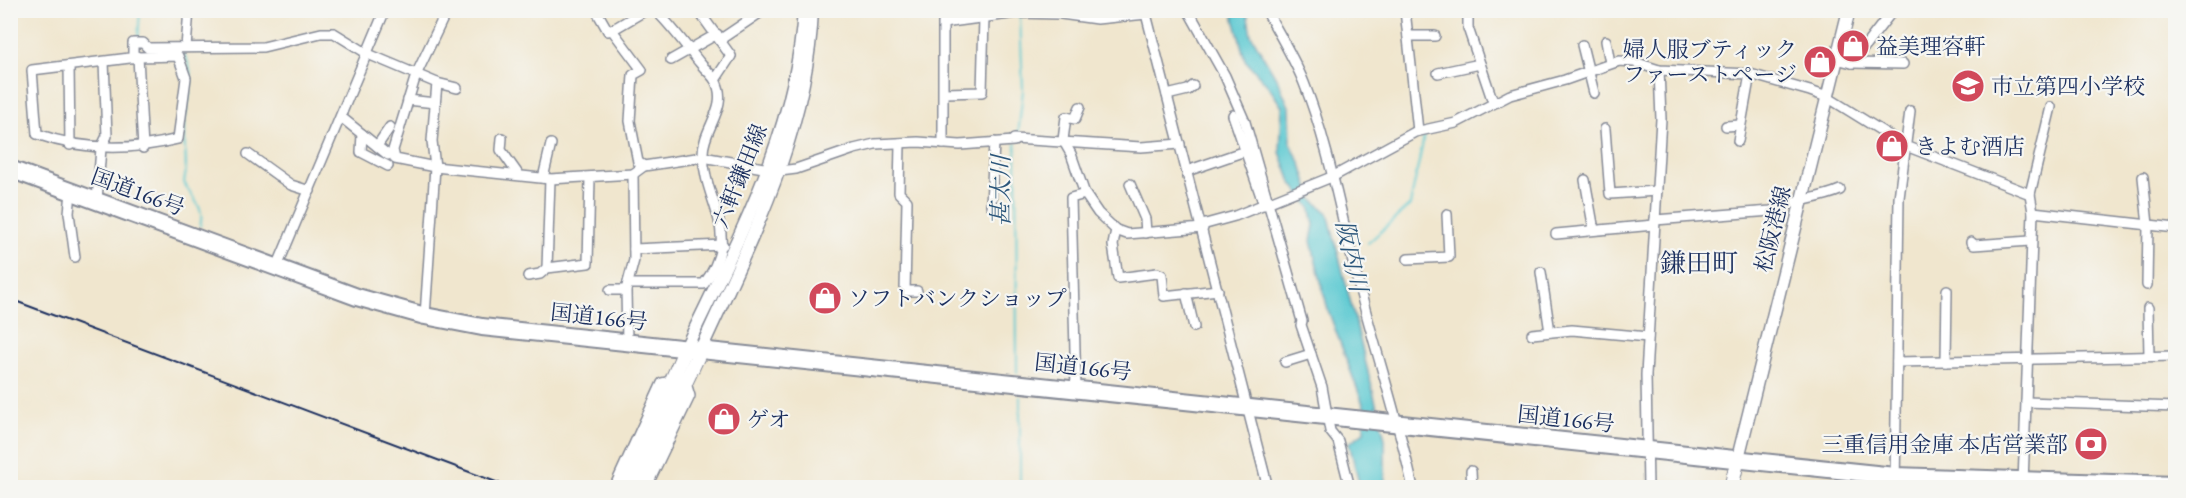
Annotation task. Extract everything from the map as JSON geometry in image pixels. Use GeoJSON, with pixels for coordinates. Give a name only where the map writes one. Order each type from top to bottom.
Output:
{"type":"FeatureCollection","features":[{"type":"Feature","properties":{"kind":"highway","name":"国道166号"},"geometry":{"type":"LineString","coordinates":[[10,169],[357,297],[425,316],[482,327],[1738,458],[1895,482],[2175,485]]}},
{"type":"Feature","properties":{"kind":"main road","name":"六軒鎌田線"},"geometry":{"type":"LineString","coordinates":[[774,171],[795,80],[804,10]]}},
{"type":"Feature","properties":{"kind":"main road","name":"六軒鎌田線"},"geometry":{"type":"LineString","coordinates":[[694,349],[774,171],[805,80],[812,10]]}},
{"type":"Feature","properties":{"kind":"main road","name":"松阪港線"},"geometry":{"type":"LineString","coordinates":[[1738,458],[1849,10]]}},
{"type":"Feature","properties":{"kind":"main road"},"geometry":{"type":"LineString","coordinates":[[636,488],[656,433],[694,349]]}},
{"type":"Feature","properties":{"kind":"main road"},"geometry":{"type":"LineString","coordinates":[[625,488],[656,433]]}},
{"type":"Feature","properties":{"kind":"main road"},"geometry":{"type":"LineString","coordinates":[[1731,488],[1738,458]]}},
{"type":"Feature","properties":{"kind":"street"},"geometry":{"type":"LineString","coordinates":[[186,47],[189,10]]}},
{"type":"Feature","properties":{"kind":"street"},"geometry":{"type":"LineString","coordinates":[[277,267],[385,10]]}},
{"type":"Feature","properties":{"kind":"street"},"geometry":{"type":"LineString","coordinates":[[460,14],[448,10],[416,75],[393,150],[395,159],[435,167],[547,178],[590,178],[633,174],[644,166],[704,157],[774,171],[796,169],[862,147],[900,143],[943,144],[1016,140],[1141,147],[1180,144]]}},
{"type":"Feature","properties":{"kind":"street"},"geometry":{"type":"LineString","coordinates":[[596,10],[608,31],[636,19],[646,10]]}},
{"type":"Feature","properties":{"kind":"street"},"geometry":{"type":"LineString","coordinates":[[610,290],[627,287],[704,284],[723,245],[719,214],[704,157],[707,132],[717,117],[719,98],[715,80],[655,10]]}},
{"type":"Feature","properties":{"kind":"street"},"geometry":{"type":"LineString","coordinates":[[671,60],[764,10]]}},
{"type":"Feature","properties":{"kind":"street"},"geometry":{"type":"LineString","coordinates":[[1188,10],[1225,76],[1245,122],[1266,203],[1322,387],[1330,417],[1330,431],[1338,441],[1350,488]]}},
{"type":"Feature","properties":{"kind":"street"},"geometry":{"type":"LineString","coordinates":[[1266,10],[1303,81],[1332,177],[1360,292],[1413,488]]}},
{"type":"Feature","properties":{"kind":"street"},"geometry":{"type":"LineString","coordinates":[[1405,10],[1423,130]]}},
{"type":"Feature","properties":{"kind":"street"},"geometry":{"type":"LineString","coordinates":[[1468,10],[1468,28],[1493,102]]}},
{"type":"Feature","properties":{"kind":"street"},"geometry":{"type":"LineString","coordinates":[[698,11],[719,36],[731,56],[715,80]]}},
{"type":"Feature","properties":{"kind":"street"},"geometry":{"type":"LineString","coordinates":[[943,144],[945,93],[943,23],[955,15],[984,17],[1019,13],[1097,15],[1145,12],[1218,290],[1245,407],[1268,488]]}},
{"type":"Feature","properties":{"kind":"street"},"geometry":{"type":"LineString","coordinates":[[1852,63],[1890,14]]}},
{"type":"Feature","properties":{"kind":"street"},"geometry":{"type":"LineString","coordinates":[[945,93],[982,92],[984,17]]}},
{"type":"Feature","properties":{"kind":"street"},"geometry":{"type":"LineString","coordinates":[[612,30],[642,70],[633,75],[630,121],[638,162],[644,166]]}},
{"type":"Feature","properties":{"kind":"street"},"geometry":{"type":"LineString","coordinates":[[138,57],[133,54],[133,43],[143,43],[148,48],[263,46],[321,33],[334,33],[368,54],[416,75],[457,88]]}},
{"type":"Feature","properties":{"kind":"street"},"geometry":{"type":"LineString","coordinates":[[1408,36],[1435,36]]}},
{"type":"Feature","properties":{"kind":"street"},"geometry":{"type":"LineString","coordinates":[[1606,41],[1610,63]]}},
{"type":"Feature","properties":{"kind":"street"},"geometry":{"type":"LineString","coordinates":[[1582,45],[1594,93]]}},
{"type":"Feature","properties":{"kind":"street"},"geometry":{"type":"LineString","coordinates":[[178,56],[186,78],[185,101],[178,127],[178,139],[143,148],[101,148],[70,145],[37,134],[32,70],[104,62],[138,57],[178,56]]}},
{"type":"Feature","properties":{"kind":"street"},"geometry":{"type":"LineString","coordinates":[[138,57],[143,148]]}},
{"type":"Feature","properties":{"kind":"street"},"geometry":{"type":"LineString","coordinates":[[1836,59],[1852,63],[1903,64]]}},
{"type":"Feature","properties":{"kind":"street"},"geometry":{"type":"LineString","coordinates":[[97,200],[101,148],[107,136],[104,62]]}},
{"type":"Feature","properties":{"kind":"street"},"geometry":{"type":"LineString","coordinates":[[1080,107],[1075,119],[1066,117],[1065,142],[1084,194],[1098,213],[1116,230],[1127,234],[1202,227],[1332,177],[1423,130],[1467,119],[1493,102],[1610,63],[1634,62],[1659,70],[1750,74],[1827,97],[1906,146],[2030,194]]}},
{"type":"Feature","properties":{"kind":"street"},"geometry":{"type":"LineString","coordinates":[[1438,73],[1480,64]]}},
{"type":"Feature","properties":{"kind":"street"},"geometry":{"type":"LineString","coordinates":[[69,66],[70,145]]}},
{"type":"Feature","properties":{"kind":"street"},"geometry":{"type":"LineString","coordinates":[[1648,488],[1648,337],[1661,119],[1659,70]]}},
{"type":"Feature","properties":{"kind":"street"},"geometry":{"type":"LineString","coordinates":[[1738,141],[1750,74]]}},
{"type":"Feature","properties":{"kind":"street"},"geometry":{"type":"LineString","coordinates":[[425,316],[435,167],[432,141],[437,83]]}},
{"type":"Feature","properties":{"kind":"street"},"geometry":{"type":"LineString","coordinates":[[1167,95],[1188,90],[1193,86]]}},
{"type":"Feature","properties":{"kind":"street"},"geometry":{"type":"LineString","coordinates":[[408,100],[435,103]]}},
{"type":"Feature","properties":{"kind":"street"},"geometry":{"type":"LineString","coordinates":[[2023,484],[2032,212],[2030,194],[2051,107]]}},
{"type":"Feature","properties":{"kind":"street"},"geometry":{"type":"LineString","coordinates":[[1895,482],[1899,198],[1910,111]]}},
{"type":"Feature","properties":{"kind":"street"},"geometry":{"type":"LineString","coordinates":[[1233,115],[1266,203]]}},
{"type":"Feature","properties":{"kind":"street"},"geometry":{"type":"LineString","coordinates":[[341,117],[388,155]]}},
{"type":"Feature","properties":{"kind":"street"},"geometry":{"type":"LineString","coordinates":[[1726,126],[1740,124]]}},
{"type":"Feature","properties":{"kind":"street"},"geometry":{"type":"LineString","coordinates":[[376,146],[390,127]]}},
{"type":"Feature","properties":{"kind":"street"},"geometry":{"type":"LineString","coordinates":[[1605,129],[1610,194],[1657,191]]}},
{"type":"Feature","properties":{"kind":"street"},"geometry":{"type":"LineString","coordinates":[[362,134],[361,152],[388,166]]}},
{"type":"Feature","properties":{"kind":"street"},"geometry":{"type":"LineString","coordinates":[[502,138],[501,150],[518,174]]}},
{"type":"Feature","properties":{"kind":"street"},"geometry":{"type":"LineString","coordinates":[[991,205],[993,142]]}},
{"type":"Feature","properties":{"kind":"street"},"geometry":{"type":"LineString","coordinates":[[900,143],[899,193],[907,201],[905,291],[917,291]]}},
{"type":"Feature","properties":{"kind":"street"},"geometry":{"type":"LineString","coordinates":[[547,268],[547,178],[551,144]]}},
{"type":"Feature","properties":{"kind":"street"},"geometry":{"type":"LineString","coordinates":[[1187,171],[1245,151]]}},
{"type":"Feature","properties":{"kind":"street"},"geometry":{"type":"LineString","coordinates":[[248,154],[291,185],[310,191]]}},
{"type":"Feature","properties":{"kind":"street"},"geometry":{"type":"LineString","coordinates":[[627,342],[627,287],[634,260],[633,174]]}},
{"type":"Feature","properties":{"kind":"street"},"geometry":{"type":"LineString","coordinates":[[2143,177],[2148,225],[2147,285]]}},
{"type":"Feature","properties":{"kind":"street"},"geometry":{"type":"LineString","coordinates":[[528,276],[540,274],[547,268],[588,263],[590,178]]}},
{"type":"Feature","properties":{"kind":"street"},"geometry":{"type":"LineString","coordinates":[[1585,180],[1593,230]]}},
{"type":"Feature","properties":{"kind":"street"},"geometry":{"type":"LineString","coordinates":[[1130,183],[1145,219],[1146,233]]}},
{"type":"Feature","properties":{"kind":"street"},"geometry":{"type":"LineString","coordinates":[[1556,234],[1771,211],[1782,205],[1801,202],[1840,190]]}},
{"type":"Feature","properties":{"kind":"street"},"geometry":{"type":"LineString","coordinates":[[71,192],[69,213],[75,257]]}},
{"type":"Feature","properties":{"kind":"street"},"geometry":{"type":"LineString","coordinates":[[1076,388],[1071,198],[1084,194]]}},
{"type":"Feature","properties":{"kind":"street"},"geometry":{"type":"LineString","coordinates":[[2032,212],[2175,228]]}},
{"type":"Feature","properties":{"kind":"street"},"geometry":{"type":"LineString","coordinates":[[1408,259],[1449,257],[1447,214]]}},
{"type":"Feature","properties":{"kind":"street"},"geometry":{"type":"LineString","coordinates":[[1116,230],[1113,245],[1118,278],[1157,273],[1162,275],[1164,296],[1218,290]]}},
{"type":"Feature","properties":{"kind":"street"},"geometry":{"type":"LineString","coordinates":[[1971,242],[1974,245],[2030,242]]}},
{"type":"Feature","properties":{"kind":"street"},"geometry":{"type":"LineString","coordinates":[[634,249],[723,245]]}},
{"type":"Feature","properties":{"kind":"street"},"geometry":{"type":"LineString","coordinates":[[1541,272],[1550,332]]}},
{"type":"Feature","properties":{"kind":"street"},"geometry":{"type":"LineString","coordinates":[[1946,361],[1947,290]]}},
{"type":"Feature","properties":{"kind":"street"},"geometry":{"type":"LineString","coordinates":[[1186,293],[1194,327]]}},
{"type":"Feature","properties":{"kind":"street"},"geometry":{"type":"LineString","coordinates":[[2148,308],[2149,356]]}},
{"type":"Feature","properties":{"kind":"street"},"geometry":{"type":"LineString","coordinates":[[1532,334],[1572,330],[1648,337]]}},
{"type":"Feature","properties":{"kind":"street"},"geometry":{"type":"LineString","coordinates":[[1285,362],[1311,354]]}},
{"type":"Feature","properties":{"kind":"street"},"geometry":{"type":"LineString","coordinates":[[1897,362],[2175,356]]}},
{"type":"Feature","properties":{"kind":"street"},"geometry":{"type":"LineString","coordinates":[[614,488],[662,382],[679,382],[690,396],[646,488]]}},
{"type":"Feature","properties":{"kind":"street"},"geometry":{"type":"LineString","coordinates":[[2026,402],[2175,407]]}},
{"type":"Feature","properties":{"kind":"street"},"geometry":{"type":"LineString","coordinates":[[1471,471],[1472,488]]}},
{"type":"Feature","properties":{"kind":"water","name":"阪内川"},"geometry":{"type":"Polygon","coordinates":[[[1232,11],[1247,11],[1251,35],[1278,81],[1290,109],[1291,145],[1301,164],[1312,199],[1328,213],[1385,439],[1385,487],[1360,487],[1349,443],[1364,432],[1364,407],[1328,310],[1311,241],[1314,225],[1311,209],[1291,182],[1280,152],[1282,107],[1269,87],[1245,60],[1232,11]]]}},
{"type":"Feature","properties":{"kind":"waterway"},"geometry":{"type":"LineString","coordinates":[[138,39],[140,10]]}},
{"type":"Feature","properties":{"kind":"waterway","name":"甚太川"},"geometry":{"type":"LineString","coordinates":[[1018,136],[1023,90],[1020,16]]}},
{"type":"Feature","properties":{"kind":"waterway"},"geometry":{"type":"LineString","coordinates":[[181,51],[187,60],[191,78],[184,127],[186,168],[184,182],[201,213],[200,226]]}},
{"type":"Feature","properties":{"kind":"waterway"},"geometry":{"type":"LineString","coordinates":[[1368,243],[1410,205],[1425,132]]}},
{"type":"Feature","properties":{"kind":"waterway","name":"甚太川"},"geometry":{"type":"LineString","coordinates":[[1016,144],[1017,372]]}},
{"type":"Feature","properties":{"kind":"waterway","name":"甚太川"},"geometry":{"type":"LineString","coordinates":[[1020,397],[1020,488]]}},
{"type":"Feature","properties":{"kind":"railway"},"geometry":{"type":"LineString","coordinates":[[10,299],[512,488]]}},
{"type":"Feature","properties":{"kind":"place","name":"益美理容軒"},"geometry":{"type":"Point","coordinates":[1853,46]}},
{"type":"Feature","properties":{"kind":"place","name":"婦人服ブティック ファーストページ"},"geometry":{"type":"Point","coordinates":[1820,62]}},
{"type":"Feature","properties":{"kind":"place","name":"市立第四小学校"},"geometry":{"type":"Point","coordinates":[1968,86]}},
{"type":"Feature","properties":{"kind":"place","name":"きよむ酒店"},"geometry":{"type":"Point","coordinates":[1892,146]}},
{"type":"Feature","properties":{"kind":"place","name":"ソフトバンクショップ"},"geometry":{"type":"Point","coordinates":[825,298]}},
{"type":"Feature","properties":{"kind":"place","name":"ゲオ"},"geometry":{"type":"Point","coordinates":[724,419]}},
{"type":"Feature","properties":{"kind":"place","name":"三重信用金庫 本店営業部"},"geometry":{"type":"Point","coordinates":[2091,444]}},
{"type":"Feature","properties":{"kind":"district","name":"鎌田町"},"geometry":{"type":"Point","coordinates":[1699,263]}}]}
